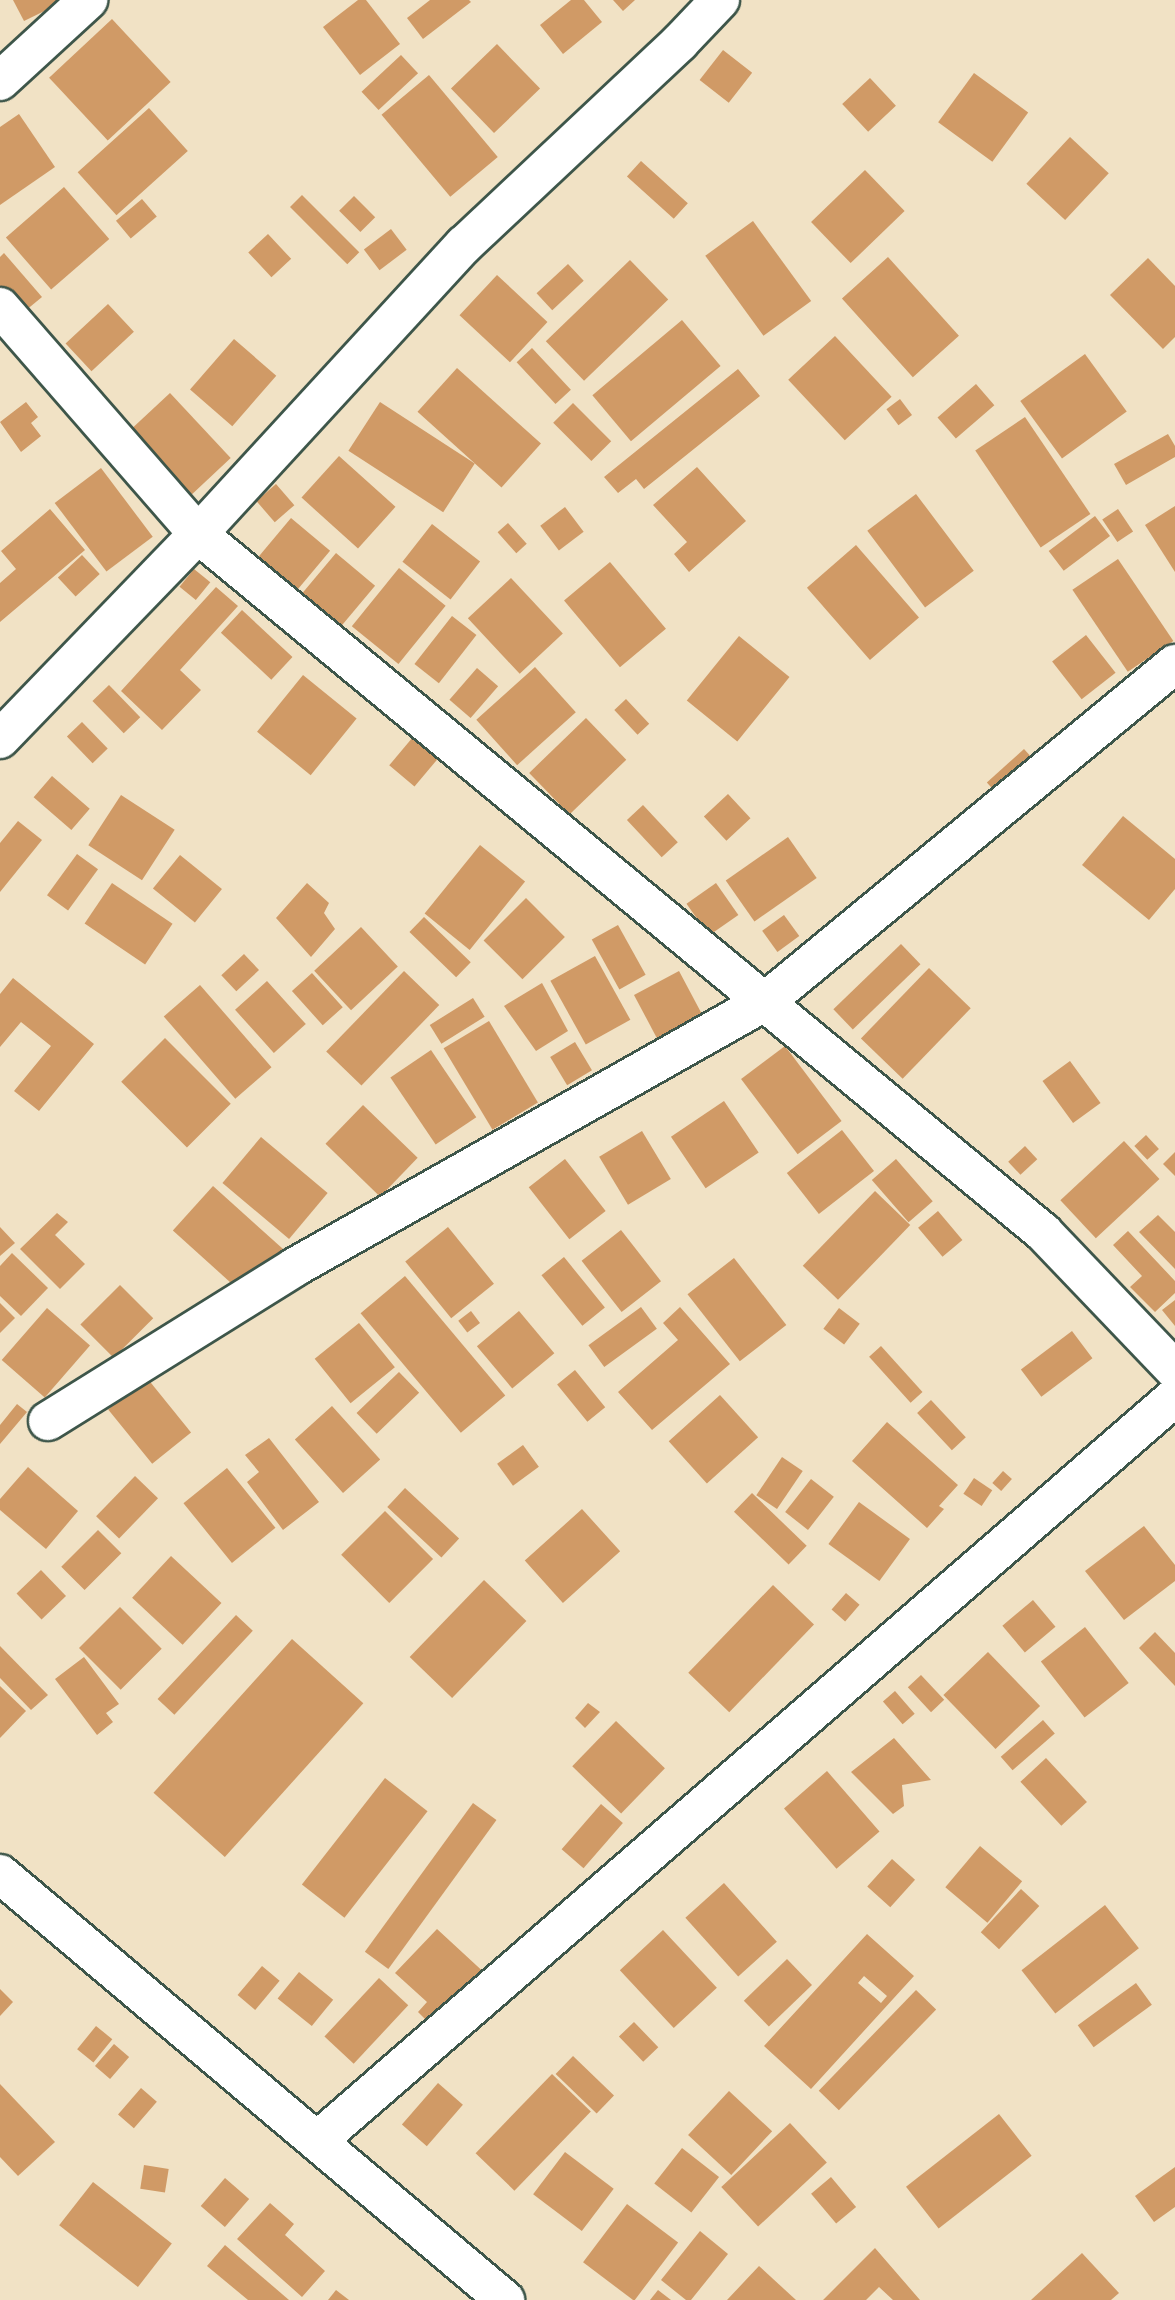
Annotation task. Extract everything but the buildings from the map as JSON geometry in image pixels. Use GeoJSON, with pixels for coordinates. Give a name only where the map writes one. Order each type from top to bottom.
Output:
{"type":"FeatureCollection","features":[{"type":"Feature","properties":{"kind":"street"},"geometry":{"type":"LineString","coordinates":[[0,81],[88,0]]}},
{"type":"Feature","properties":{"kind":"street"},"geometry":{"type":"LineString","coordinates":[[0,739],[198,534],[464,245],[680,42],[720,0]]}},
{"type":"Feature","properties":{"kind":"street"},"geometry":{"type":"LineString","coordinates":[[0,307],[198,534],[1044,1233],[1175,1370]]}},
{"type":"Feature","properties":{"kind":"street"},"geometry":{"type":"LineString","coordinates":[[48,1421],[295,1267],[766,1001],[1175,664]]}},
{"type":"Feature","properties":{"kind":"street"},"geometry":{"type":"LineString","coordinates":[[317,2141],[1175,1398]]}},
{"type":"Feature","properties":{"kind":"street"},"geometry":{"type":"LineString","coordinates":[[0,1874],[505,2300]]}}]}
